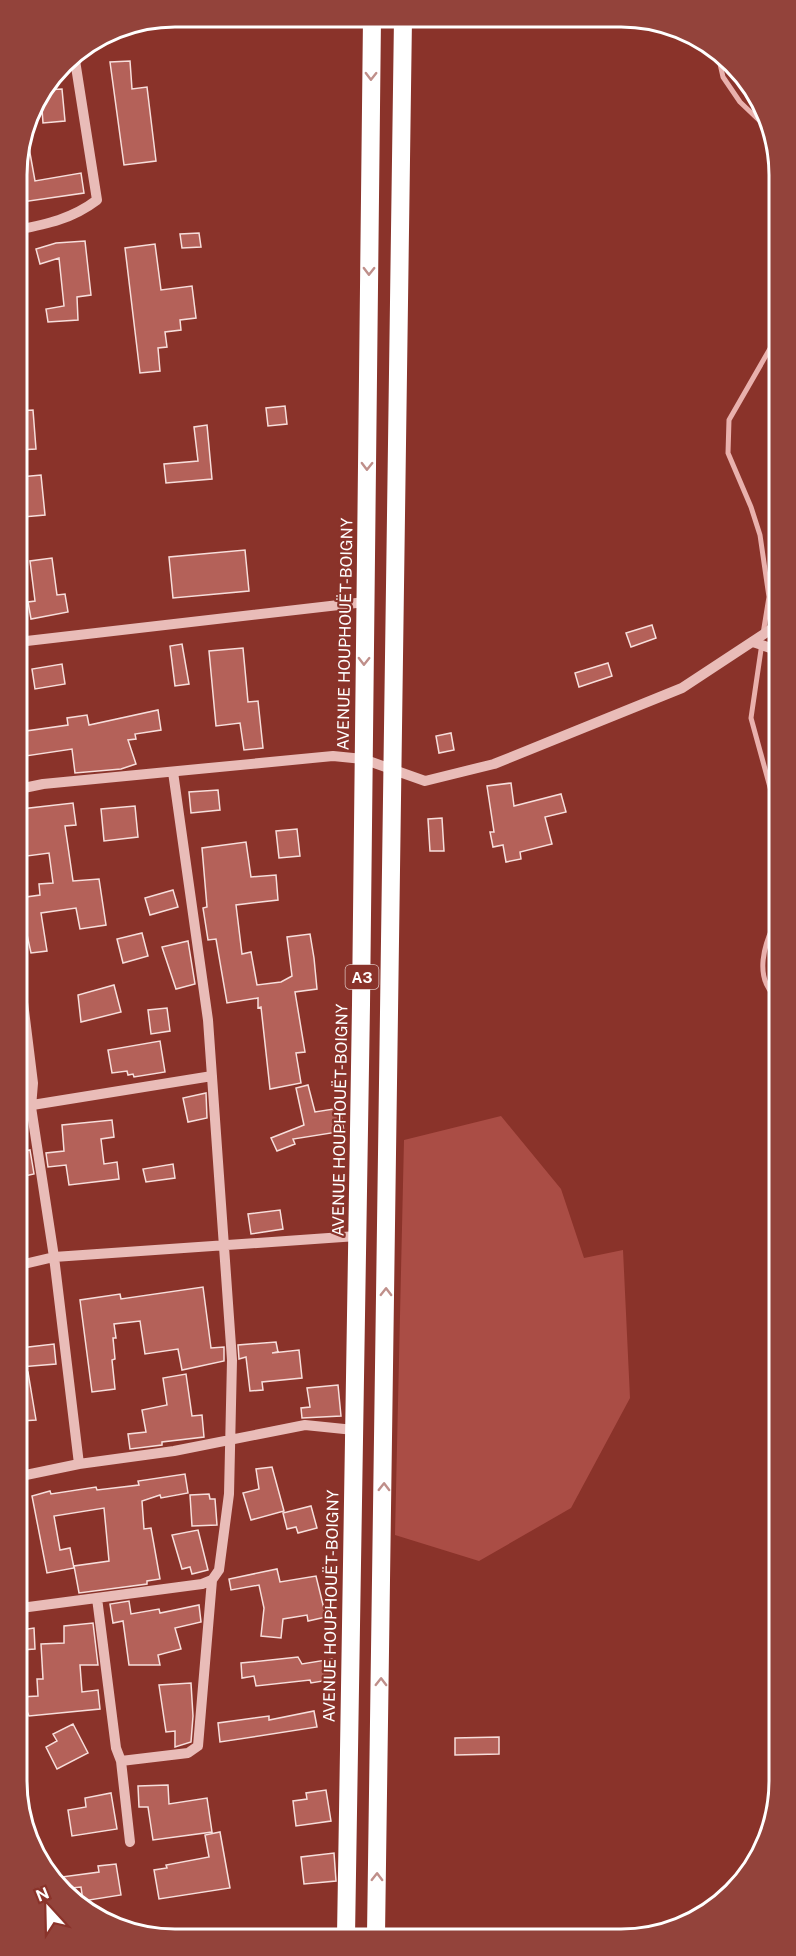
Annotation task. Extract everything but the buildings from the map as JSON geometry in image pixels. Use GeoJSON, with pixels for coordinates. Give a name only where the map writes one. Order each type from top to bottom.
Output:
{"type":"FeatureCollection","features":[{"type":"Feature","properties":{"kind":"highway","name":"AVENUE HOUPHOUËT-BOIGNY"},"geometry":{"type":"LineString","coordinates":[[346,1929],[372,27]]}},
{"type":"Feature","properties":{"kind":"highway","name":"A3"},"geometry":{"type":"LineString","coordinates":[[376,1929],[394,772],[402,27]]}},
{"type":"Feature","properties":{"kind":"street"},"geometry":{"type":"LineString","coordinates":[[27,228],[59,222],[80,213],[97,200],[77,65]]}},
{"type":"Feature","properties":{"kind":"street"},"geometry":{"type":"LineString","coordinates":[[27,641],[365,602]]}},
{"type":"Feature","properties":{"kind":"street"},"geometry":{"type":"LineString","coordinates":[[27,788],[333,756],[363,759],[394,772],[425,781],[494,764],[682,688],[769,631]]}},
{"type":"Feature","properties":{"kind":"street"},"geometry":{"type":"LineString","coordinates":[[753,642],[769,648]]}},
{"type":"Feature","properties":{"kind":"street"},"geometry":{"type":"LineString","coordinates":[[121,1761],[188,1753],[198,1746],[212,1580],[219,1570],[229,1494],[231,1360],[208,1020],[173,771]]}},
{"type":"Feature","properties":{"kind":"street"},"geometry":{"type":"LineString","coordinates":[[27,1035],[33,1083],[32,1107],[54,1257],[79,1464]]}},
{"type":"Feature","properties":{"kind":"street"},"geometry":{"type":"LineString","coordinates":[[27,1107],[212,1076]]}},
{"type":"Feature","properties":{"kind":"street"},"geometry":{"type":"LineString","coordinates":[[27,1263],[54,1257],[357,1236]]}},
{"type":"Feature","properties":{"kind":"street"},"geometry":{"type":"LineString","coordinates":[[27,1475],[79,1464],[228,1441],[305,1425],[354,1430]]}},
{"type":"Feature","properties":{"kind":"street"},"geometry":{"type":"LineString","coordinates":[[27,1607],[202,1584],[212,1580]]}},
{"type":"Feature","properties":{"kind":"street"},"geometry":{"type":"LineString","coordinates":[[97,1598],[116,1748],[121,1761],[130,1842]]}},
{"type":"Feature","properties":{"kind":"shaded area"},"geometry":{"type":"Polygon","coordinates":[[[501,1116],[561,1189],[584,1258],[623,1250],[630,1398],[571,1508],[479,1561],[395,1535],[404,1140],[501,1116]]]}},
{"type":"Feature","properties":{"kind":"waterway"},"geometry":{"type":"LineString","coordinates":[[720,66],[723,77],[740,102],[758,119]]}},
{"type":"Feature","properties":{"kind":"waterway"},"geometry":{"type":"LineString","coordinates":[[769,350],[729,420],[728,453],[760,535],[769,597]]}},
{"type":"Feature","properties":{"kind":"waterway"},"geometry":{"type":"LineString","coordinates":[[763,634],[769,597]]}},
{"type":"Feature","properties":{"kind":"waterway"},"geometry":{"type":"LineString","coordinates":[[762,643],[751,718],[769,784]]}},
{"type":"Feature","properties":{"kind":"waterway"},"geometry":{"type":"LineString","coordinates":[[769,937],[763,960],[765,981],[769,988]]}}]}
